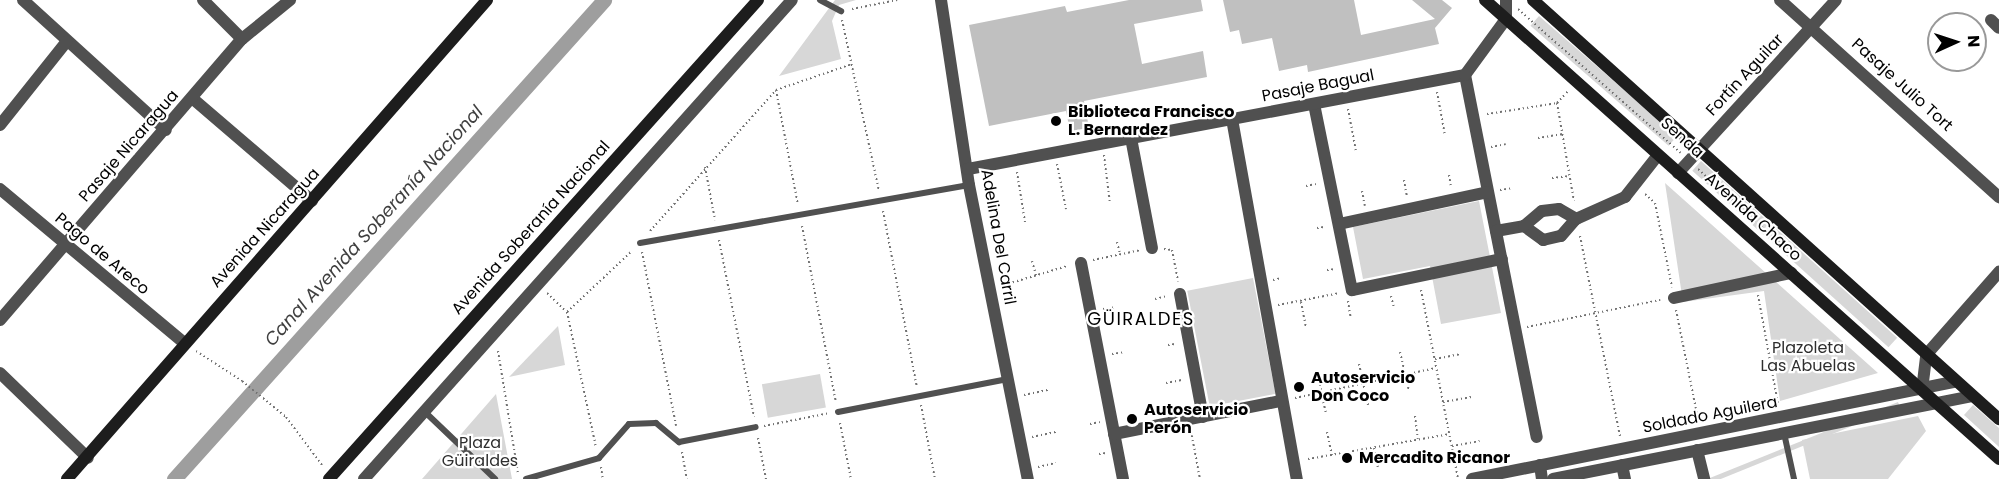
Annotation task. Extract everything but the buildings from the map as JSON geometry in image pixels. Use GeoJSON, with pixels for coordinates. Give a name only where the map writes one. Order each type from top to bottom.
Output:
{"type":"FeatureCollection","features":[{"type":"Feature","properties":{"kind":"main road","name":"Avenida Nicaragua"},"geometry":{"type":"LineString","coordinates":[[67,479],[88,458],[184,343],[488,0]]}},
{"type":"Feature","properties":{"kind":"main road","name":"Avenida Soberanía Nacional"},"geometry":{"type":"LineString","coordinates":[[332,478],[758,0]]}},
{"type":"Feature","properties":{"kind":"main road","name":"Avenida Chaco"},"geometry":{"type":"LineString","coordinates":[[1485,0],[1999,459]]}},
{"type":"Feature","properties":{"kind":"main road","name":"Avenida Chaco"},"geometry":{"type":"LineString","coordinates":[[1533,0],[1699,148],[1954,382],[1999,419]]}},
{"type":"Feature","properties":{"kind":"street"},"geometry":{"type":"LineString","coordinates":[[23,0],[166,130]]}},
{"type":"Feature","properties":{"kind":"street"},"geometry":{"type":"LineString","coordinates":[[203,0],[242,39]]}},
{"type":"Feature","properties":{"kind":"street","name":"Pasaje Nicaragua"},"geometry":{"type":"LineString","coordinates":[[0,320],[242,39],[290,0]]}},
{"type":"Feature","properties":{"kind":"street"},"geometry":{"type":"LineString","coordinates":[[364,479],[792,0]]}},
{"type":"Feature","properties":{"kind":"street","name":"Adelina Del Carril"},"geometry":{"type":"LineString","coordinates":[[941,0],[969,185],[1027,474]]}},
{"type":"Feature","properties":{"kind":"street","name":"Pasaje Julio Tort"},"geometry":{"type":"LineString","coordinates":[[1780,0],[1814,27],[1999,197]]}},
{"type":"Feature","properties":{"kind":"street","name":"Fortín Aguilar"},"geometry":{"type":"LineString","coordinates":[[1678,173],[1814,27],[1836,0]]}},
{"type":"Feature","properties":{"kind":"street"},"geometry":{"type":"LineString","coordinates":[[1511,4],[1506,19],[1465,75],[1537,437]]}},
{"type":"Feature","properties":{"kind":"street"},"geometry":{"type":"LineString","coordinates":[[0,125],[67,41]]}},
{"type":"Feature","properties":{"kind":"street","name":"Pasaje Bagual"},"geometry":{"type":"LineString","coordinates":[[968,169],[1465,75]]}},
{"type":"Feature","properties":{"kind":"street"},"geometry":{"type":"LineString","coordinates":[[192,98],[312,201]]}},
{"type":"Feature","properties":{"kind":"street"},"geometry":{"type":"LineString","coordinates":[[1314,104],[1352,290],[1502,259]]}},
{"type":"Feature","properties":{"kind":"street"},"geometry":{"type":"LineString","coordinates":[[1233,119],[1265,282],[1265,308],[1297,479]]}},
{"type":"Feature","properties":{"kind":"street"},"geometry":{"type":"LineString","coordinates":[[1131,138],[1152,248]]}},
{"type":"Feature","properties":{"kind":"street"},"geometry":{"type":"LineString","coordinates":[[1524,226],[1543,240],[1562,236],[1576,219],[1625,197],[1658,155]]}},
{"type":"Feature","properties":{"kind":"street","name":"Pago de Areco"},"geometry":{"type":"LineString","coordinates":[[0,189],[184,343]]}},
{"type":"Feature","properties":{"kind":"street"},"geometry":{"type":"LineString","coordinates":[[1339,224],[1488,192]]}},
{"type":"Feature","properties":{"kind":"street"},"geometry":{"type":"LineString","coordinates":[[1496,231],[1524,226],[1542,211],[1559,210],[1576,219]]}},
{"type":"Feature","properties":{"kind":"street"},"geometry":{"type":"LineString","coordinates":[[1081,263],[1123,479]]}},
{"type":"Feature","properties":{"kind":"street"},"geometry":{"type":"LineString","coordinates":[[1922,390],[1926,355],[1999,272]]}},
{"type":"Feature","properties":{"kind":"street"},"geometry":{"type":"LineString","coordinates":[[1674,298],[1791,273]]}},
{"type":"Feature","properties":{"kind":"street"},"geometry":{"type":"LineString","coordinates":[[1180,294],[1203,417]]}},
{"type":"Feature","properties":{"kind":"street"},"geometry":{"type":"LineString","coordinates":[[0,373],[88,458]]}},
{"type":"Feature","properties":{"kind":"street","name":"Soldado Aguilera"},"geometry":{"type":"LineString","coordinates":[[1472,479],[1780,419],[1954,382]]}},
{"type":"Feature","properties":{"kind":"street","name":"Soldado Aguilera"},"geometry":{"type":"LineString","coordinates":[[1553,479],[1972,396]]}},
{"type":"Feature","properties":{"kind":"street"},"geometry":{"type":"LineString","coordinates":[[1114,434],[1281,401]]}},
{"type":"Feature","properties":{"kind":"street"},"geometry":{"type":"LineString","coordinates":[[1697,450],[1704,479]]}},
{"type":"Feature","properties":{"kind":"street"},"geometry":{"type":"LineString","coordinates":[[1540,465],[1542,479]]}},
{"type":"Feature","properties":{"kind":"street"},"geometry":{"type":"LineString","coordinates":[[1622,465],[1625,479]]}},
{"type":"Feature","properties":{"kind":"lane"},"geometry":{"type":"LineString","coordinates":[[820,0],[840,12]]}},
{"type":"Feature","properties":{"kind":"lane"},"geometry":{"type":"LineString","coordinates":[[640,243],[969,185]]}},
{"type":"Feature","properties":{"kind":"lane"},"geometry":{"type":"LineString","coordinates":[[838,412],[1008,380]]}},
{"type":"Feature","properties":{"kind":"lane"},"geometry":{"type":"LineString","coordinates":[[424,411],[495,479]]}},
{"type":"Feature","properties":{"kind":"lane"},"geometry":{"type":"LineString","coordinates":[[526,479],[599,458],[629,423],[656,423],[680,442],[756,428]]}},
{"type":"Feature","properties":{"kind":"lane"},"geometry":{"type":"LineString","coordinates":[[1784,433],[1794,479]]}},
{"type":"Feature","properties":{"kind":"path"},"geometry":{"type":"LineString","coordinates":[[897,0],[840,12],[881,201],[935,479]]}},
{"type":"Feature","properties":{"kind":"path","name":"Senda"},"geometry":{"type":"LineString","coordinates":[[1511,4],[1689,160],[1793,255]]}},
{"type":"Feature","properties":{"kind":"path"},"geometry":{"type":"LineString","coordinates":[[567,312],[640,243],[705,165],[776,90],[852,64]]}},
{"type":"Feature","properties":{"kind":"path"},"geometry":{"type":"LineString","coordinates":[[1435,81],[1444,135]]}},
{"type":"Feature","properties":{"kind":"path"},"geometry":{"type":"LineString","coordinates":[[776,90],[851,479]]}},
{"type":"Feature","properties":{"kind":"path"},"geometry":{"type":"LineString","coordinates":[[1346,98],[1356,151]]}},
{"type":"Feature","properties":{"kind":"path"},"geometry":{"type":"LineString","coordinates":[[1473,116],[1557,103],[1576,219],[1623,448]]}},
{"type":"Feature","properties":{"kind":"path"},"geometry":{"type":"LineString","coordinates":[[1538,138],[1563,134]]}},
{"type":"Feature","properties":{"kind":"path"},"geometry":{"type":"LineString","coordinates":[[1102,144],[1110,204]]}},
{"type":"Feature","properties":{"kind":"path"},"geometry":{"type":"LineString","coordinates":[[1055,153],[1066,209]]}},
{"type":"Feature","properties":{"kind":"path"},"geometry":{"type":"LineString","coordinates":[[1015,160],[1025,222]]}},
{"type":"Feature","properties":{"kind":"path"},"geometry":{"type":"LineString","coordinates":[[705,165],[766,479]]}},
{"type":"Feature","properties":{"kind":"path"},"geometry":{"type":"LineString","coordinates":[[1552,178],[1570,176]]}},
{"type":"Feature","properties":{"kind":"path"},"geometry":{"type":"LineString","coordinates":[[1117,242],[1120,254]]}},
{"type":"Feature","properties":{"kind":"path"},"geometry":{"type":"LineString","coordinates":[[640,243],[687,479]]}},
{"type":"Feature","properties":{"kind":"path"},"geometry":{"type":"LineString","coordinates":[[1152,248],[1172,250],[1180,294]]}},
{"type":"Feature","properties":{"kind":"path"},"geometry":{"type":"LineString","coordinates":[[1032,261],[1036,275]]}},
{"type":"Feature","properties":{"kind":"path"},"geometry":{"type":"LineString","coordinates":[[1419,277],[1458,479]]}},
{"type":"Feature","properties":{"kind":"path"},"geometry":{"type":"LineString","coordinates":[[1756,281],[1780,419]]}},
{"type":"Feature","properties":{"kind":"path"},"geometry":{"type":"LineString","coordinates":[[538,284],[567,312],[603,479]]}},
{"type":"Feature","properties":{"kind":"path"},"geometry":{"type":"LineString","coordinates":[[1265,308],[1346,291],[1351,319]]}},
{"type":"Feature","properties":{"kind":"path"},"geometry":{"type":"LineString","coordinates":[[1516,330],[1674,298]]}},
{"type":"Feature","properties":{"kind":"path"},"geometry":{"type":"LineString","coordinates":[[1300,301],[1306,328]]}},
{"type":"Feature","properties":{"kind":"path"},"geometry":{"type":"LineString","coordinates":[[495,333],[519,479]]}},
{"type":"Feature","properties":{"kind":"path"},"geometry":{"type":"LineString","coordinates":[[184,343],[242,381],[286,417],[332,478]]}},
{"type":"Feature","properties":{"kind":"path"},"geometry":{"type":"LineString","coordinates":[[1400,352],[1409,390]]}},
{"type":"Feature","properties":{"kind":"path"},"geometry":{"type":"LineString","coordinates":[[1435,359],[1460,354]]}},
{"type":"Feature","properties":{"kind":"path"},"geometry":{"type":"LineString","coordinates":[[1359,364],[1368,405]]}},
{"type":"Feature","properties":{"kind":"path"},"geometry":{"type":"LineString","coordinates":[[1281,401],[1436,368]]}},
{"type":"Feature","properties":{"kind":"path"},"geometry":{"type":"LineString","coordinates":[[1317,371],[1326,414]]}},
{"type":"Feature","properties":{"kind":"path"},"geometry":{"type":"LineString","coordinates":[[1012,397],[1048,390]]}},
{"type":"Feature","properties":{"kind":"path"},"geometry":{"type":"LineString","coordinates":[[1443,402],[1472,397]]}},
{"type":"Feature","properties":{"kind":"path"},"geometry":{"type":"LineString","coordinates":[[756,428],[838,412]]}},
{"type":"Feature","properties":{"kind":"path"},"geometry":{"type":"LineString","coordinates":[[1415,416],[1418,439]]}},
{"type":"Feature","properties":{"kind":"path"},"geometry":{"type":"LineString","coordinates":[[1189,419],[1200,479]]}},
{"type":"Feature","properties":{"kind":"path"},"geometry":{"type":"LineString","coordinates":[[1020,439],[1056,432]]}},
{"type":"Feature","properties":{"kind":"path"},"geometry":{"type":"LineString","coordinates":[[1327,432],[1332,455]]}},
{"type":"Feature","properties":{"kind":"path"},"geometry":{"type":"LineString","coordinates":[[1294,462],[1449,434]]}},
{"type":"Feature","properties":{"kind":"path"},"geometry":{"type":"LineString","coordinates":[[1452,446],[1480,441]]}},
{"type":"Feature","properties":{"kind":"path"},"geometry":{"type":"LineString","coordinates":[[1374,448],[1378,469]]}},
{"type":"Feature","properties":{"kind":"path"},"geometry":{"type":"LineString","coordinates":[[1027,474],[1056,463]]}},
{"type":"Feature","properties":{"kind":"green space"},"geometry":{"type":"Polygon","coordinates":[[[835,0],[856,0],[839,5],[832,21],[841,59],[779,76],[835,0]]]}},
{"type":"Feature","properties":{"kind":"green space"},"geometry":{"type":"Polygon","coordinates":[[[1539,16],[1677,136],[1669,146],[1530,26],[1539,16]]]}},
{"type":"Feature","properties":{"kind":"green space"},"geometry":{"type":"Polygon","coordinates":[[[1701,161],[1897,338],[1888,347],[1692,171],[1701,161]]]}},
{"type":"Feature","properties":{"kind":"green space","name":"Plazoleta Las Abuelas"},"geometry":{"type":"Polygon","coordinates":[[[1665,183],[1878,373],[1780,401],[1764,291],[1683,302],[1665,183]]]}},
{"type":"Feature","properties":{"kind":"green space"},"geometry":{"type":"Polygon","coordinates":[[[1479,201],[1501,313],[1441,324],[1430,266],[1363,279],[1353,227],[1479,201]]]}},
{"type":"Feature","properties":{"kind":"green space"},"geometry":{"type":"Polygon","coordinates":[[[1253,278],[1276,394],[1210,407],[1187,291],[1253,278]]]}},
{"type":"Feature","properties":{"kind":"green space"},"geometry":{"type":"Polygon","coordinates":[[[558,326],[565,365],[509,377],[558,326]]]}},
{"type":"Feature","properties":{"kind":"green space"},"geometry":{"type":"Polygon","coordinates":[[[820,374],[826,407],[768,418],[762,384],[820,374]]]}},
{"type":"Feature","properties":{"kind":"green space","name":"Plaza Güiraldes"},"geometry":{"type":"Polygon","coordinates":[[[496,394],[512,479],[422,479],[496,394]]]}},
{"type":"Feature","properties":{"kind":"green space"},"geometry":{"type":"Polygon","coordinates":[[[1898,402],[1900,407],[1721,479],[1707,479],[1898,402]]]}},
{"type":"Feature","properties":{"kind":"green space"},"geometry":{"type":"Polygon","coordinates":[[[1973,405],[1999,428],[1999,447],[1964,415],[1973,405]]]}},
{"type":"Feature","properties":{"kind":"green space"},"geometry":{"type":"Polygon","coordinates":[[[1918,416],[1926,431],[1888,479],[1810,479],[1802,440],[1918,416]]]}},
{"type":"Feature","properties":{"kind":"waterway","name":"Canal Avenida Soberanía Nacional"},"geometry":{"type":"LineString","coordinates":[[174,479],[604,0]]}},
{"type":"Feature","properties":{"kind":"place","name":"Biblioteca Francisco L. Bernardez"},"geometry":{"type":"Point","coordinates":[1056,121]}},
{"type":"Feature","properties":{"kind":"place","name":"Autoservicio Don Coco"},"geometry":{"type":"Point","coordinates":[1299,387]}},
{"type":"Feature","properties":{"kind":"place","name":"Autoservicio Perón"},"geometry":{"type":"Point","coordinates":[1132,419]}},
{"type":"Feature","properties":{"kind":"place","name":"Mercadito Ricanor"},"geometry":{"type":"Point","coordinates":[1347,458]}},
{"type":"Feature","properties":{"kind":"district","name":"GÜIRALDES"},"geometry":{"type":"Point","coordinates":[1141,319]}}]}
